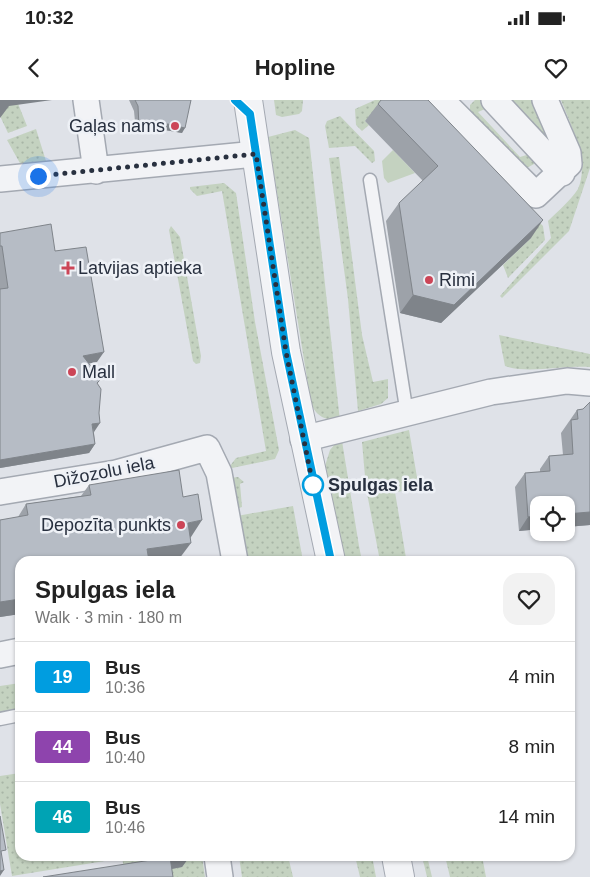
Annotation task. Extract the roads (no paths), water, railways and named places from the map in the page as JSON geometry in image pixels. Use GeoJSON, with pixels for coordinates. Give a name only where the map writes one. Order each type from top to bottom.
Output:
{"type":"FeatureCollection","features":[{"type":"Feature","properties":{"kind":"street"},"geometry":{"type":"LineString","coordinates":[[86,100],[96,171]]}},
{"type":"Feature","properties":{"kind":"street"},"geometry":{"type":"LineString","coordinates":[[494,100],[562,173]]}},
{"type":"Feature","properties":{"kind":"street"},"geometry":{"type":"LineString","coordinates":[[450,103],[536,195],[562,173],[569,164],[568,153],[545,100]]}},
{"type":"Feature","properties":{"kind":"street"},"geometry":{"type":"LineString","coordinates":[[244,105],[256,154],[286,352],[329,556]]}},
{"type":"Feature","properties":{"kind":"street"},"geometry":{"type":"LineString","coordinates":[[0,179],[256,154]]}},
{"type":"Feature","properties":{"kind":"street"},"geometry":{"type":"LineString","coordinates":[[303,440],[491,392],[567,381],[590,383]]}},
{"type":"Feature","properties":{"kind":"street","name":"Dižozolu iela"},"geometry":{"type":"LineString","coordinates":[[0,492],[116,473],[207,448],[218,473],[234,556]]}},
{"type":"Feature","properties":{"kind":"street"},"geometry":{"type":"LineString","coordinates":[[0,655],[15,652]]}},
{"type":"Feature","properties":{"kind":"street"},"geometry":{"type":"LineString","coordinates":[[218,861],[220,877]]}},
{"type":"Feature","properties":{"kind":"street"},"geometry":{"type":"LineString","coordinates":[[397,861],[400,877]]}},
{"type":"Feature","properties":{"kind":"lane"},"geometry":{"type":"LineString","coordinates":[[370,180],[407,414]]}},
{"type":"Feature","properties":{"kind":"lane"},"geometry":{"type":"LineString","coordinates":[[0,718],[15,716]]}},
{"type":"Feature","properties":{"kind":"place","name":"Gaļas nams"},"geometry":{"type":"Point","coordinates":[175,126]}},
{"type":"Feature","properties":{"kind":"place","name":"Latvijas aptieka"},"geometry":{"type":"Point","coordinates":[68,268]}},
{"type":"Feature","properties":{"kind":"place","name":"Rimi"},"geometry":{"type":"Point","coordinates":[429,280]}},
{"type":"Feature","properties":{"kind":"place","name":"Mall"},"geometry":{"type":"Point","coordinates":[72,372]}},
{"type":"Feature","properties":{"kind":"place","name":"Spulgas iela"},"geometry":{"type":"Point","coordinates":[313,485]}},
{"type":"Feature","properties":{"kind":"place","name":"Depozīta punkts"},"geometry":{"type":"Point","coordinates":[181,525]}}]}
